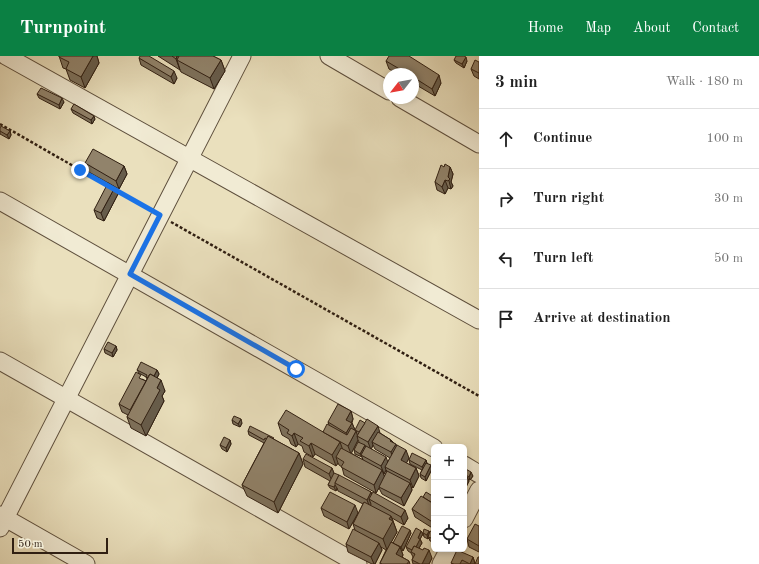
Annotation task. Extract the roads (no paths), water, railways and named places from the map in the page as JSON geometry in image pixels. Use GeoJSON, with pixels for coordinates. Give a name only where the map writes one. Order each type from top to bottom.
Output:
{"type":"FeatureCollection","features":[{"type":"Feature","properties":{"kind":"street"},"geometry":{"type":"LineString","coordinates":[[6,56],[479,320]]}},
{"type":"Feature","properties":{"kind":"street"},"geometry":{"type":"LineString","coordinates":[[86,564],[2,521],[67,399],[242,56]]}},
{"type":"Feature","properties":{"kind":"street"},"geometry":{"type":"LineString","coordinates":[[329,56],[383,88]]}},
{"type":"Feature","properties":{"kind":"street"},"geometry":{"type":"LineString","coordinates":[[410,104],[479,144]]}},
{"type":"Feature","properties":{"kind":"street"},"geometry":{"type":"LineString","coordinates":[[0,201],[431,446]]}},
{"type":"Feature","properties":{"kind":"street"},"geometry":{"type":"LineString","coordinates":[[0,361],[358,564]]}},
{"type":"Feature","properties":{"kind":"street"},"geometry":{"type":"LineString","coordinates":[[467,467],[479,474]]}},
{"type":"Feature","properties":{"kind":"street"},"geometry":{"type":"LineString","coordinates":[[466,516],[479,490]]}},
{"type":"Feature","properties":{"kind":"street"},"geometry":{"type":"LineString","coordinates":[[441,564],[447,552]]}}]}
